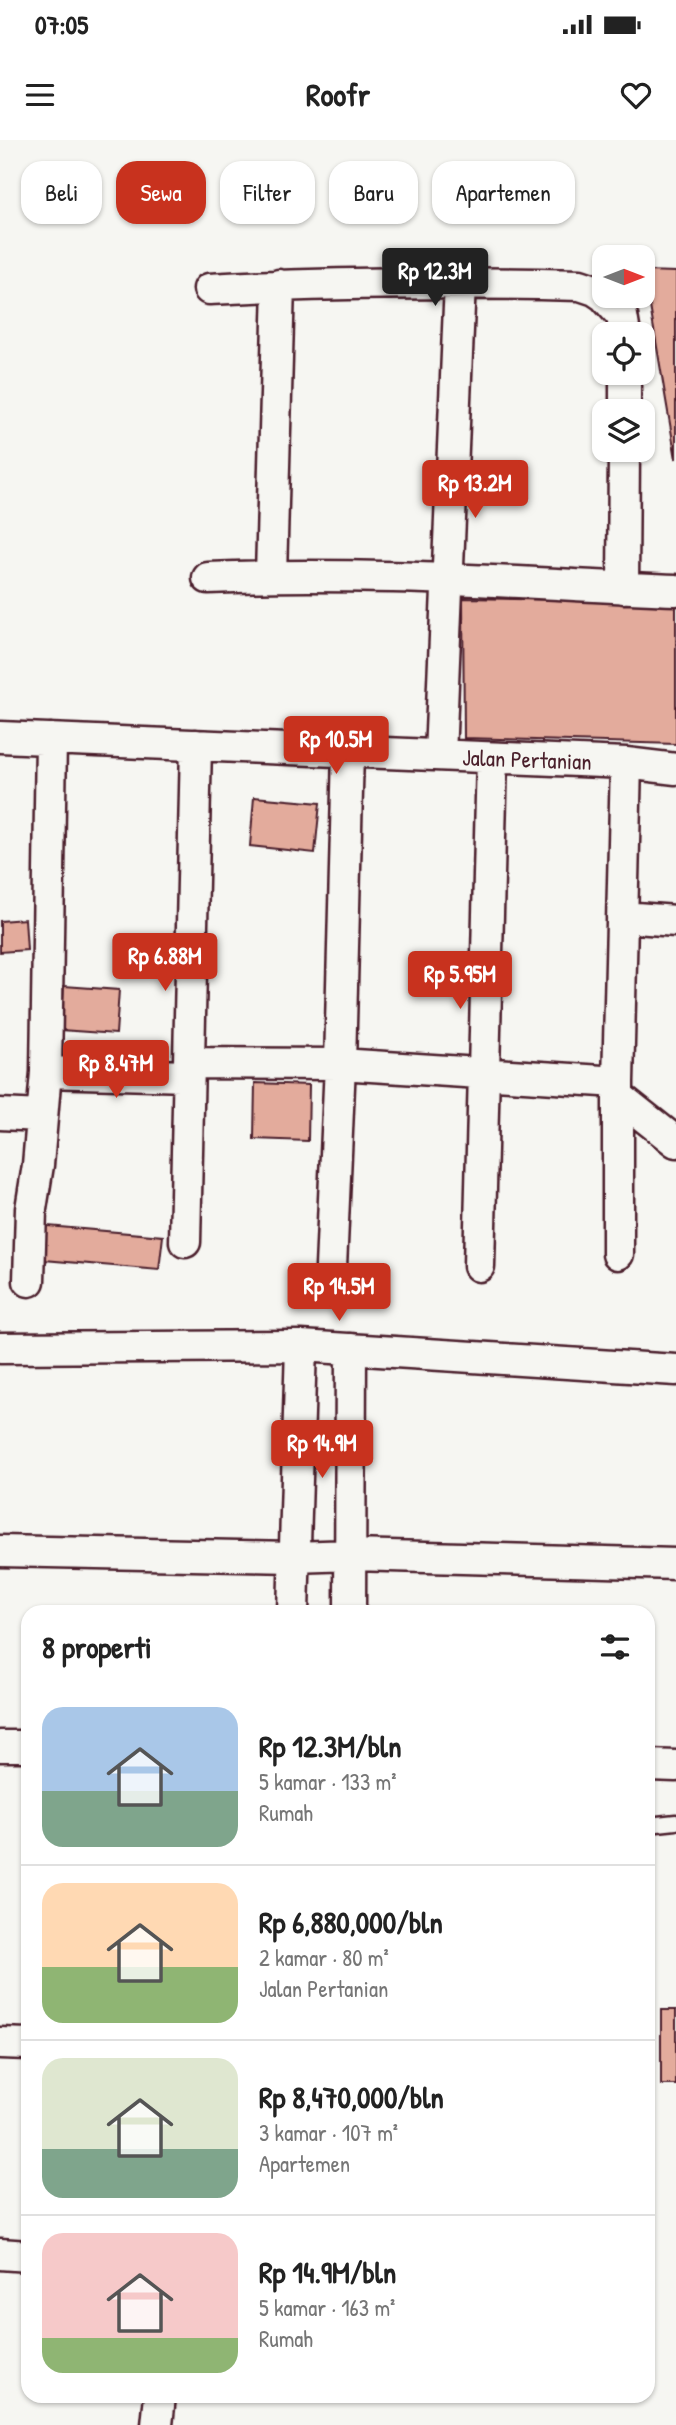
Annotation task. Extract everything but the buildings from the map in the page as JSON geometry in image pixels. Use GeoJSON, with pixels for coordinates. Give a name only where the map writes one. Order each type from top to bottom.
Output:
{"type":"FeatureCollection","features":[{"type":"Feature","properties":{"kind":"street"},"geometry":{"type":"LineString","coordinates":[[440,755],[460,282]]}},
{"type":"Feature","properties":{"kind":"street"},"geometry":{"type":"LineString","coordinates":[[209,289],[460,282],[580,285],[592,289]]}},
{"type":"Feature","properties":{"kind":"street"},"geometry":{"type":"LineString","coordinates":[[271,575],[279,285]]}},
{"type":"Feature","properties":{"kind":"street"},"geometry":{"type":"LineString","coordinates":[[623,588],[624,462]]}},
{"type":"Feature","properties":{"kind":"street"},"geometry":{"type":"LineString","coordinates":[[208,578],[271,575],[447,579],[676,590]]}},
{"type":"Feature","properties":{"kind":"street","name":"Jalan Pertanian"},"geometry":{"type":"LineString","coordinates":[[0,737],[626,763],[676,768]]}},
{"type":"Feature","properties":{"kind":"street"},"geometry":{"type":"LineString","coordinates":[[29,1281],[31,1209],[38,1165],[46,1072],[51,739]]}},
{"type":"Feature","properties":{"kind":"street"},"geometry":{"type":"LineString","coordinates":[[185,1242],[196,745]]}},
{"type":"Feature","properties":{"kind":"street"},"geometry":{"type":"LineString","coordinates":[[331,1267],[340,1064],[348,751]]}},
{"type":"Feature","properties":{"kind":"street"},"geometry":{"type":"LineString","coordinates":[[479,1266],[492,758]]}},
{"type":"Feature","properties":{"kind":"street"},"geometry":{"type":"LineString","coordinates":[[618,1254],[618,1089],[626,763]]}},
{"type":"Feature","properties":{"kind":"street"},"geometry":{"type":"LineString","coordinates":[[622,917],[676,920]]}},
{"type":"Feature","properties":{"kind":"street"},"geometry":{"type":"LineString","coordinates":[[46,1072],[340,1064],[618,1089],[676,1142]]}},
{"type":"Feature","properties":{"kind":"street"},"geometry":{"type":"LineString","coordinates":[[0,1114],[41,1116]]}},
{"type":"Feature","properties":{"kind":"street"},"geometry":{"type":"LineString","coordinates":[[293,1605],[300,1346]]}},
{"type":"Feature","properties":{"kind":"street"},"geometry":{"type":"LineString","coordinates":[[0,1348],[300,1346],[676,1370]]}},
{"type":"Feature","properties":{"kind":"street"},"geometry":{"type":"LineString","coordinates":[[350,1605],[351,1349]]}},
{"type":"Feature","properties":{"kind":"street"},"geometry":{"type":"LineString","coordinates":[[0,1551],[676,1564]]}},
{"type":"Feature","properties":{"kind":"street"},"geometry":{"type":"LineString","coordinates":[[0,1746],[21,1746]]}},
{"type":"Feature","properties":{"kind":"street"},"geometry":{"type":"LineString","coordinates":[[655,1765],[676,1766]]}},
{"type":"Feature","properties":{"kind":"street"},"geometry":{"type":"LineString","coordinates":[[0,2043],[21,2044]]}},
{"type":"Feature","properties":{"kind":"street"},"geometry":{"type":"LineString","coordinates":[[0,2253],[21,2255]]}},
{"type":"Feature","properties":{"kind":"street"},"geometry":{"type":"LineString","coordinates":[[0,2272],[21,2272]]}},
{"type":"Feature","properties":{"kind":"street"},"geometry":{"type":"LineString","coordinates":[[157,2425],[159,2403]]}},
{"type":"Feature","properties":{"kind":"lane"},"geometry":{"type":"LineString","coordinates":[[655,1824],[676,1822]]}}]}
